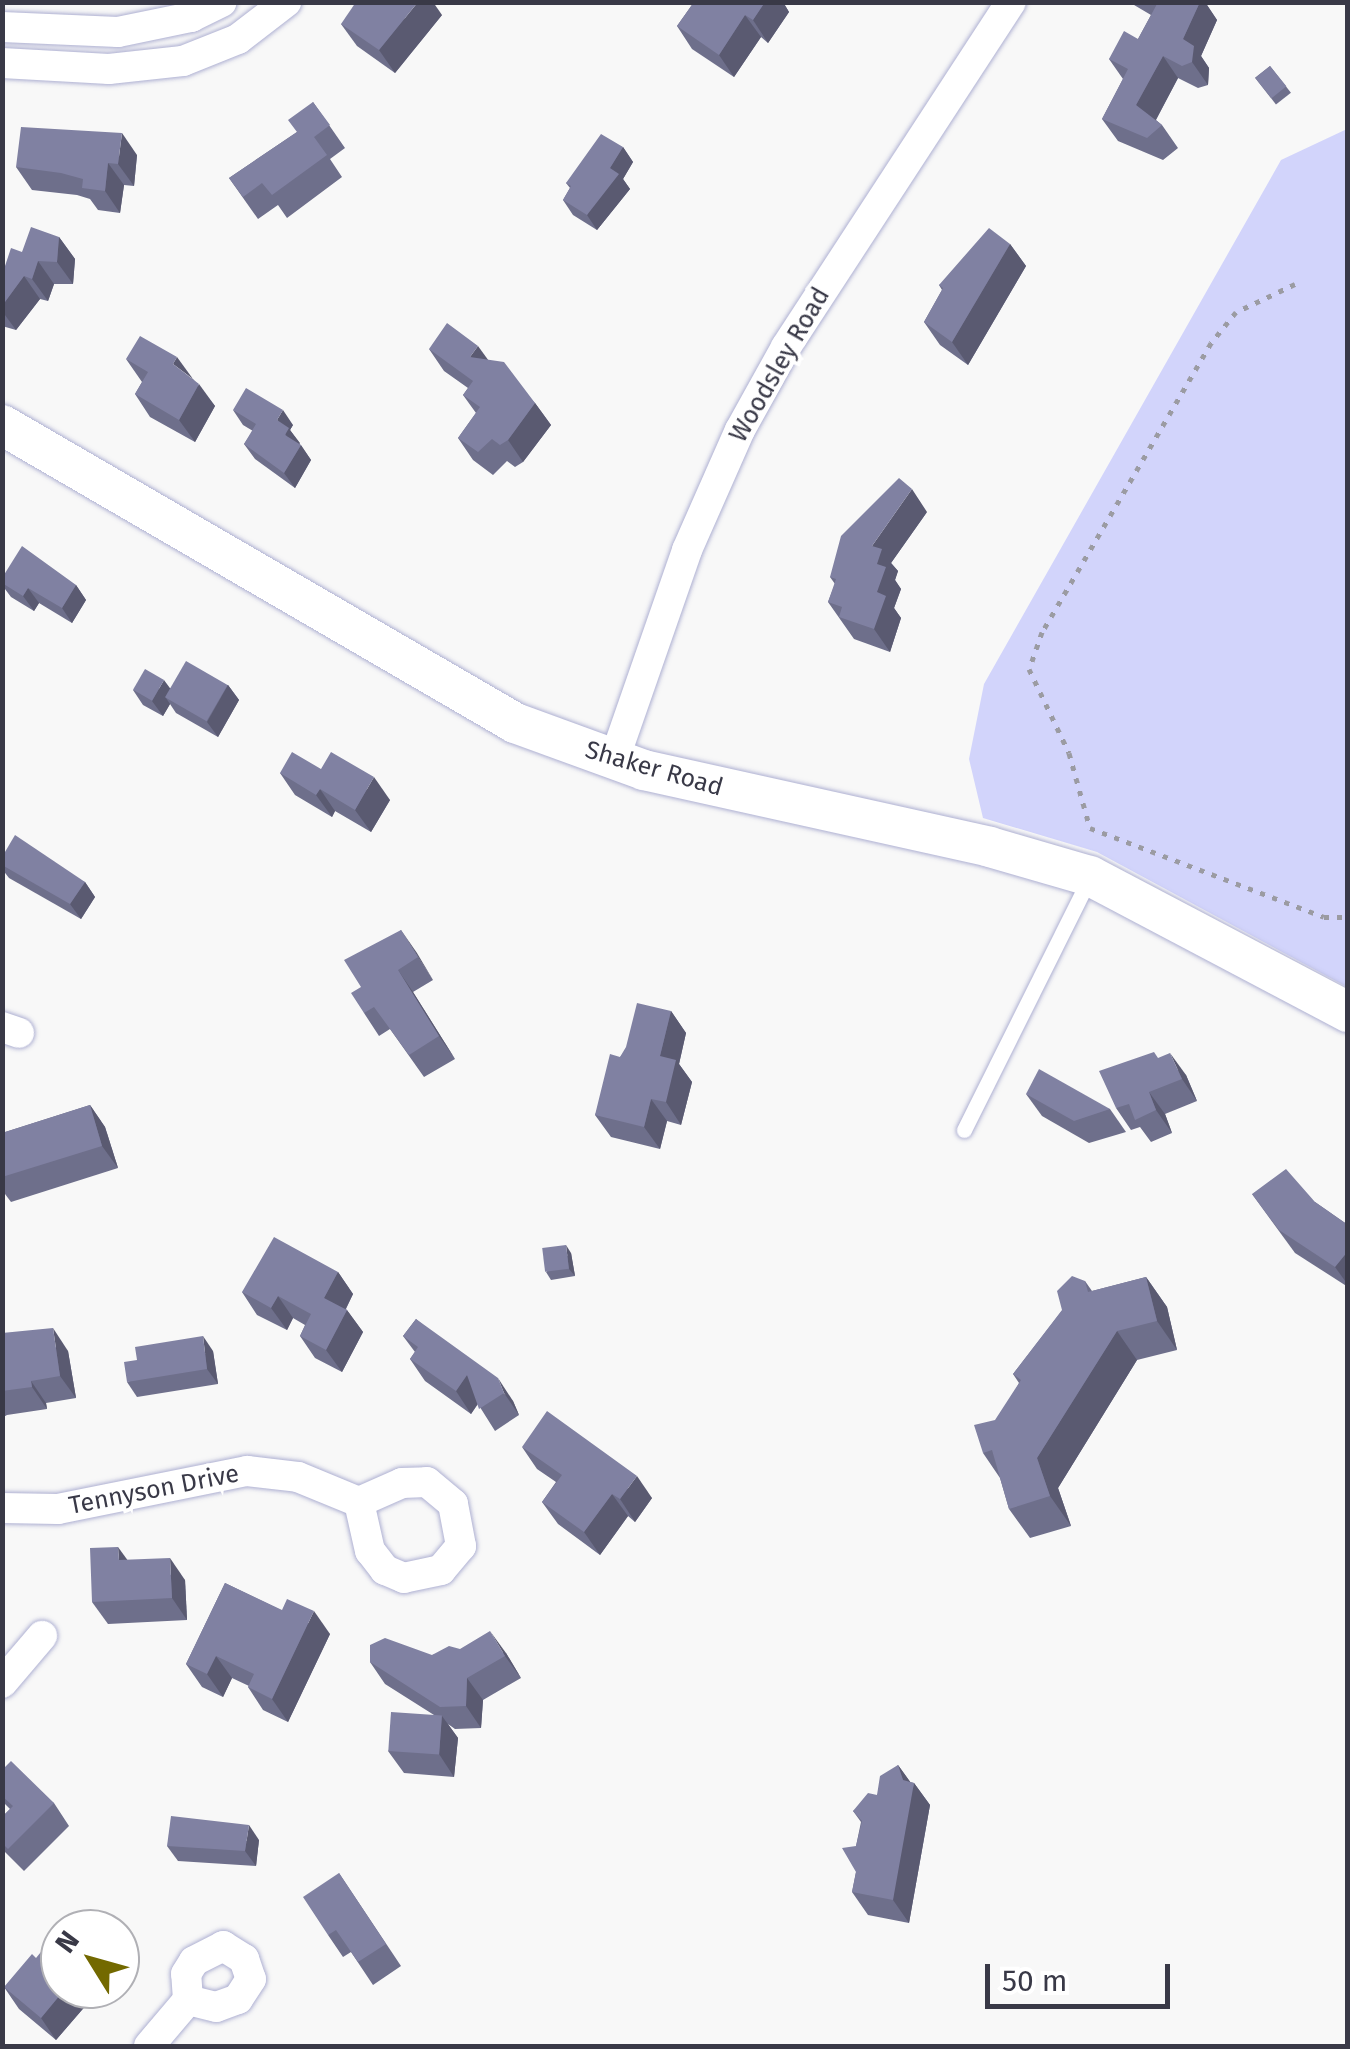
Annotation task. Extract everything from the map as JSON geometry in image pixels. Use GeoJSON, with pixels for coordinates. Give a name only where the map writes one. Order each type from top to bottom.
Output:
{"type":"FeatureCollection","features":[{"type":"Feature","properties":{"kind":"main road","name":"Shaker Road"},"geometry":{"type":"LineString","coordinates":[[2,425],[470,701],[614,760],[1090,876],[1348,1012]]}},
{"type":"Feature","properties":{"kind":"street"},"geometry":{"type":"LineString","coordinates":[[2,28],[118,32],[191,17],[222,2]]}},
{"type":"Feature","properties":{"kind":"street"},"geometry":{"type":"LineString","coordinates":[[2,62],[109,70],[183,61],[238,39],[286,2]]}},
{"type":"Feature","properties":{"kind":"street","name":"Woodsley Road"},"geometry":{"type":"LineString","coordinates":[[614,760],[687,550],[740,430],[786,347],[1011,2]]}},
{"type":"Feature","properties":{"kind":"street","name":"Tennyson Drive"},"geometry":{"type":"LineString","coordinates":[[2,1508],[58,1509],[247,1472],[298,1477],[359,1502]]}},
{"type":"Feature","properties":{"kind":"street"},"geometry":{"type":"LineString","coordinates":[[2,1684],[42,1636]]}},
{"type":"Feature","properties":{"kind":"street"},"geometry":{"type":"LineString","coordinates":[[150,2046],[188,2000]]}},
{"type":"Feature","properties":{"kind":"lane"},"geometry":{"type":"LineString","coordinates":[[964,1130],[1090,876]]}},
{"type":"Feature","properties":{"kind":"path"},"geometry":{"type":"LineString","coordinates":[[1295,284],[1236,312],[1211,344],[1042,632],[1029,669],[1069,753],[1090,828],[1324,916],[1348,917]]}},
{"type":"Feature","properties":{"kind":"shaded area"},"geometry":{"type":"Polygon","coordinates":[[[1347,129],[1347,987],[1097,852],[983,818],[969,759],[984,684],[1281,160],[1347,129]]]}},
{"type":"Feature","properties":{"kind":"building"},"geometry":{"type":"Polygon","coordinates":[[[356,2],[418,2],[379,50],[341,24],[356,2]]]}},
{"type":"Feature","properties":{"kind":"building"},"geometry":{"type":"Polygon","coordinates":[[[694,2],[765,2],[753,20],[745,15],[719,55],[677,26],[694,2]]]}},
{"type":"Feature","properties":{"kind":"building"},"geometry":{"type":"Polygon","coordinates":[[[1155,2],[1200,2],[1183,39],[1194,46],[1192,62],[1182,66],[1163,56],[1136,105],[1162,125],[1147,138],[1102,119],[1128,69],[1109,59],[1124,31],[1138,39],[1155,2]]]}},
{"type":"Feature","properties":{"kind":"building"},"geometry":{"type":"Polygon","coordinates":[[[1270,66],[1286,86],[1272,98],[1255,78],[1270,66]]]}},
{"type":"Feature","properties":{"kind":"building"},"geometry":{"type":"Polygon","coordinates":[[[313,102],[330,125],[314,137],[327,155],[272,195],[262,183],[243,197],[229,178],[297,132],[288,120],[313,102]]]}},
{"type":"Feature","properties":{"kind":"building"},"geometry":{"type":"Polygon","coordinates":[[[21,127],[122,133],[118,164],[108,163],[105,191],[82,188],[83,179],[61,173],[16,167],[21,127]]]}},
{"type":"Feature","properties":{"kind":"building"},"geometry":{"type":"Polygon","coordinates":[[[601,134],[623,147],[610,168],[619,174],[587,215],[563,200],[571,186],[566,183],[601,134]]]}},
{"type":"Feature","properties":{"kind":"building"},"geometry":{"type":"Polygon","coordinates":[[[31,227],[59,237],[57,262],[38,261],[32,279],[24,276],[2,306],[2,269],[11,248],[22,252],[31,227]]]}},
{"type":"Feature","properties":{"kind":"building"},"geometry":{"type":"Polygon","coordinates":[[[989,228],[1010,244],[952,342],[924,322],[943,288],[939,285],[989,228]]]}},
{"type":"Feature","properties":{"kind":"building"},"geometry":{"type":"Polygon","coordinates":[[[447,323],[478,346],[470,357],[504,362],[535,403],[500,445],[492,439],[478,452],[458,438],[480,407],[463,395],[473,381],[429,349],[447,323]]]}},
{"type":"Feature","properties":{"kind":"building"},"geometry":{"type":"Polygon","coordinates":[[[140,336],[177,357],[173,364],[199,384],[179,420],[135,394],[148,372],[126,359],[140,336]]]}},
{"type":"Feature","properties":{"kind":"building"},"geometry":{"type":"Polygon","coordinates":[[[246,388],[283,410],[277,420],[289,428],[285,435],[301,445],[284,473],[244,444],[256,424],[233,410],[246,388]]]}},
{"type":"Feature","properties":{"kind":"building"},"geometry":{"type":"Polygon","coordinates":[[[899,478],[912,489],[872,546],[882,549],[877,564],[886,567],[877,592],[886,596],[874,629],[839,617],[842,607],[828,602],[836,579],[830,577],[841,536],[899,478]]]}},
{"type":"Feature","properties":{"kind":"building"},"geometry":{"type":"Polygon","coordinates":[[[22,546],[76,585],[62,608],[28,588],[23,596],[2,583],[22,546]]]}},
{"type":"Feature","properties":{"kind":"building"},"geometry":{"type":"Polygon","coordinates":[[[186,661],[228,685],[207,721],[165,697],[186,661]]]}},
{"type":"Feature","properties":{"kind":"building"},"geometry":{"type":"Polygon","coordinates":[[[145,669],[164,680],[152,701],[133,690],[145,669]]]}},
{"type":"Feature","properties":{"kind":"building"},"geometry":{"type":"Polygon","coordinates":[[[292,752],[321,769],[331,752],[374,777],[355,810],[320,789],[316,795],[280,773],[292,752]]]}},
{"type":"Feature","properties":{"kind":"building"},"geometry":{"type":"Polygon","coordinates":[[[15,835],[85,882],[70,904],[2,865],[2,857],[15,835]]]}},
{"type":"Feature","properties":{"kind":"building"},"geometry":{"type":"Polygon","coordinates":[[[401,930],[418,957],[398,970],[439,1036],[409,1055],[374,1007],[364,1013],[351,993],[361,987],[344,960],[401,930]]]}},
{"type":"Feature","properties":{"kind":"building"},"geometry":{"type":"Polygon","coordinates":[[[637,1003],[671,1011],[660,1056],[676,1060],[666,1102],[651,1099],[644,1127],[595,1115],[610,1054],[620,1057],[626,1047],[637,1003]]]}},
{"type":"Feature","properties":{"kind":"building"},"geometry":{"type":"Polygon","coordinates":[[[1154,1052],[1158,1058],[1170,1053],[1182,1079],[1149,1092],[1156,1110],[1135,1120],[1129,1104],[1116,1108],[1099,1071],[1154,1052]]]}},
{"type":"Feature","properties":{"kind":"building"},"geometry":{"type":"Polygon","coordinates":[[[1039,1069],[1110,1109],[1074,1121],[1026,1094],[1039,1069]]]}},
{"type":"Feature","properties":{"kind":"building"},"geometry":{"type":"Polygon","coordinates":[[[90,1105],[102,1146],[2,1177],[2,1133],[90,1105]]]}},
{"type":"Feature","properties":{"kind":"building"},"geometry":{"type":"Polygon","coordinates":[[[1286,1169],[1315,1202],[1348,1225],[1348,1251],[1335,1267],[1279,1230],[1252,1194],[1286,1169]]]}},
{"type":"Feature","properties":{"kind":"building"},"geometry":{"type":"Polygon","coordinates":[[[274,1237],[338,1272],[324,1298],[347,1310],[326,1350],[300,1336],[311,1314],[278,1296],[271,1308],[242,1292],[274,1237]]]}},
{"type":"Feature","properties":{"kind":"building"},"geometry":{"type":"Polygon","coordinates":[[[566,1245],[569,1269],[545,1272],[542,1248],[566,1245]]]}},
{"type":"Feature","properties":{"kind":"building"},"geometry":{"type":"Polygon","coordinates":[[[1072,1276],[1085,1281],[1088,1292],[1146,1277],[1157,1321],[1117,1331],[1037,1458],[1050,1496],[1009,1509],[992,1450],[983,1453],[974,1425],[995,1420],[1021,1380],[1013,1374],[1062,1310],[1057,1291],[1072,1276]]]}},
{"type":"Feature","properties":{"kind":"building"},"geometry":{"type":"Polygon","coordinates":[[[416,1319],[498,1378],[504,1393],[479,1409],[467,1375],[456,1391],[410,1359],[418,1347],[403,1336],[416,1319]]]}},
{"type":"Feature","properties":{"kind":"building"},"geometry":{"type":"Polygon","coordinates":[[[53,1328],[60,1376],[31,1381],[32,1387],[2,1391],[2,1333],[53,1328]]]}},
{"type":"Feature","properties":{"kind":"building"},"geometry":{"type":"Polygon","coordinates":[[[203,1336],[207,1369],[127,1382],[124,1362],[137,1360],[135,1347],[203,1336]]]}},
{"type":"Feature","properties":{"kind":"building"},"geometry":{"type":"Polygon","coordinates":[[[547,1411],[637,1476],[620,1499],[612,1494],[584,1532],[542,1502],[562,1475],[522,1447],[547,1411]]]}},
{"type":"Feature","properties":{"kind":"building"},"geometry":{"type":"Polygon","coordinates":[[[118,1547],[119,1560],[170,1558],[172,1598],[92,1602],[90,1548],[118,1547]]]}},
{"type":"Feature","properties":{"kind":"building"},"geometry":{"type":"Polygon","coordinates":[[[225,1583],[282,1610],[287,1599],[314,1611],[272,1699],[248,1687],[254,1674],[216,1656],[207,1674],[186,1664],[225,1583]]]}},
{"type":"Feature","properties":{"kind":"building"},"geometry":{"type":"Polygon","coordinates":[[[490,1631],[505,1656],[467,1678],[466,1706],[440,1707],[370,1662],[370,1645],[385,1638],[432,1655],[449,1646],[460,1649],[490,1631]]]}},
{"type":"Feature","properties":{"kind":"building"},"geometry":{"type":"Polygon","coordinates":[[[391,1712],[442,1716],[439,1754],[388,1751],[391,1712]]]}},
{"type":"Feature","properties":{"kind":"building"},"geometry":{"type":"Polygon","coordinates":[[[11,1761],[54,1803],[8,1849],[2,1843],[2,1817],[13,1806],[2,1796],[2,1770],[11,1761]]]}},
{"type":"Feature","properties":{"kind":"building"},"geometry":{"type":"Polygon","coordinates":[[[898,1765],[903,1780],[914,1783],[893,1900],[852,1892],[856,1872],[842,1848],[856,1846],[862,1821],[853,1811],[868,1793],[877,1795],[880,1776],[898,1765]]]}},
{"type":"Feature","properties":{"kind":"building"},"geometry":{"type":"Polygon","coordinates":[[[171,1816],[249,1825],[245,1851],[167,1846],[171,1816]]]}},
{"type":"Feature","properties":{"kind":"building"},"geometry":{"type":"Polygon","coordinates":[[[339,1873],[386,1944],[358,1962],[336,1930],[328,1935],[303,1897],[339,1873]]]}},
{"type":"Feature","properties":{"kind":"building"},"geometry":{"type":"Polygon","coordinates":[[[40,1953],[40,2009],[48,2009],[41,2018],[4,1987],[32,1954],[36,1958],[40,1953]]]}}]}
